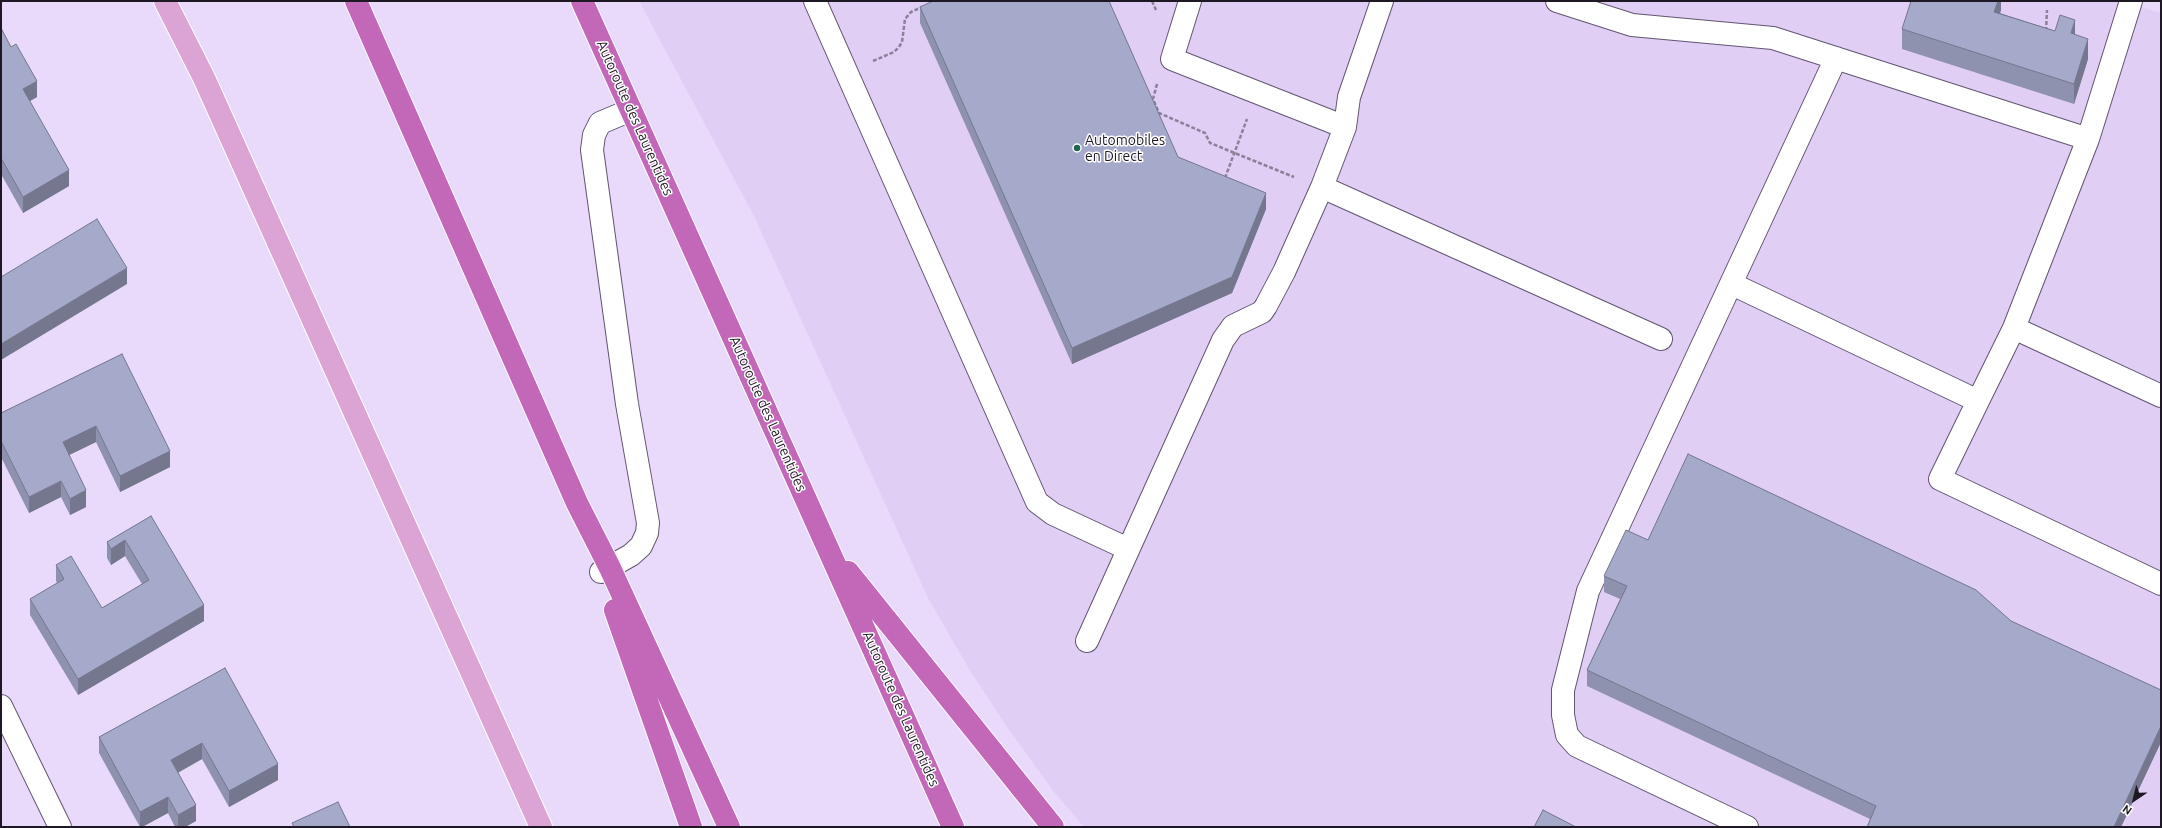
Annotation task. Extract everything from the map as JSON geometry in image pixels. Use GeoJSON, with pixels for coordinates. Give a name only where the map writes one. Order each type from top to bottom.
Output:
{"type":"FeatureCollection","features":[{"type":"Feature","properties":{"kind":"highway"},"geometry":{"type":"LineString","coordinates":[[356,1],[606,570],[729,827]]}},
{"type":"Feature","properties":{"kind":"highway","name":"Autoroute des Laurentides"},"geometry":{"type":"LineString","coordinates":[[582,1],[953,827]]}},
{"type":"Feature","properties":{"kind":"highway"},"geometry":{"type":"LineString","coordinates":[[829,549],[1053,827]]}},
{"type":"Feature","properties":{"kind":"highway"},"geometry":{"type":"LineString","coordinates":[[606,570],[691,827]]}},
{"type":"Feature","properties":{"kind":"main road"},"geometry":{"type":"LineString","coordinates":[[165,1],[204,78],[541,827]]}},
{"type":"Feature","properties":{"kind":"street"},"geometry":{"type":"LineString","coordinates":[[815,1],[1037,502],[1053,514],[1128,549]]}},
{"type":"Feature","properties":{"kind":"street"},"geometry":{"type":"LineString","coordinates":[[1190,1],[1172,59],[1345,127]]}},
{"type":"Feature","properties":{"kind":"street"},"geometry":{"type":"LineString","coordinates":[[1087,641],[1223,340],[1233,326],[1262,312],[1284,272],[1322,187],[1345,127],[1349,97],[1382,1]]}},
{"type":"Feature","properties":{"kind":"street"},"geometry":{"type":"LineString","coordinates":[[1557,1],[1632,25],[1773,38],[2088,139]]}},
{"type":"Feature","properties":{"kind":"street"},"geometry":{"type":"LineString","coordinates":[[2131,1],[2088,139],[2014,328],[1940,479],[2161,584]]}},
{"type":"Feature","properties":{"kind":"street"},"geometry":{"type":"LineString","coordinates":[[1747,827],[1578,746],[1567,735],[1563,715],[1562,690],[1588,591],[1836,58]]}},
{"type":"Feature","properties":{"kind":"street"},"geometry":{"type":"LineString","coordinates":[[606,570],[631,555],[641,546],[647,533],[648,523],[627,404],[592,150],[594,136],[600,123],[631,110]]}},
{"type":"Feature","properties":{"kind":"street"},"geometry":{"type":"LineString","coordinates":[[1322,187],[1661,339]]}},
{"type":"Feature","properties":{"kind":"street"},"geometry":{"type":"LineString","coordinates":[[1732,284],[1978,401]]}},
{"type":"Feature","properties":{"kind":"street"},"geometry":{"type":"LineString","coordinates":[[2014,328],[2161,396]]}},
{"type":"Feature","properties":{"kind":"street"},"geometry":{"type":"LineString","coordinates":[[1,706],[60,827]]}},
{"type":"Feature","properties":{"kind":"path"},"geometry":{"type":"LineString","coordinates":[[846,73],[894,52],[902,42],[905,19],[911,12],[925,6]]}},
{"type":"Feature","properties":{"kind":"path"},"geometry":{"type":"LineString","coordinates":[[2046,33],[2047,10]]}},
{"type":"Feature","properties":{"kind":"path"},"geometry":{"type":"LineString","coordinates":[[1158,80],[1153,99],[1159,113],[1205,132],[1210,143],[1296,178]]}},
{"type":"Feature","properties":{"kind":"path"},"geometry":{"type":"LineString","coordinates":[[1149,108],[1156,106]]}},
{"type":"Feature","properties":{"kind":"path"},"geometry":{"type":"LineString","coordinates":[[1223,183],[1247,118]]}},
{"type":"Feature","properties":{"kind":"shaded area"},"geometry":{"type":"Polygon","coordinates":[[[639,1],[2121,1],[2161,13],[2161,827],[1084,827],[1054,792],[1007,727],[969,669],[928,598],[754,216],[639,1]]]}},
{"type":"Feature","properties":{"kind":"building"},"geometry":{"type":"Polygon","coordinates":[[[933,1],[1109,1],[1178,157],[1266,193],[1232,277],[1072,348],[920,7],[933,1]]]}},
{"type":"Feature","properties":{"kind":"building"},"geometry":{"type":"Polygon","coordinates":[[[1911,1],[1998,1],[1994,12],[2055,31],[2060,15],[2075,20],[2071,33],[2088,39],[2074,84],[1902,29],[1911,1]]]}},
{"type":"Feature","properties":{"kind":"building"},"geometry":{"type":"Polygon","coordinates":[[[1,28],[11,47],[16,44],[37,81],[23,89],[69,170],[23,197],[1,158],[1,28]]]}},
{"type":"Feature","properties":{"kind":"building"},"geometry":{"type":"Polygon","coordinates":[[[97,219],[127,268],[1,344],[1,277],[97,219]]]}},
{"type":"Feature","properties":{"kind":"building"},"geometry":{"type":"Polygon","coordinates":[[[122,354],[170,451],[120,476],[96,426],[63,442],[86,490],[70,499],[61,481],[29,497],[1,441],[1,413],[122,354]]]}},
{"type":"Feature","properties":{"kind":"building"},"geometry":{"type":"Polygon","coordinates":[[[1688,454],[1976,590],[2011,621],[2161,690],[2161,726],[2114,827],[1867,827],[1876,806],[1587,670],[1627,586],[1604,576],[1626,530],[1648,540],[1688,454]]]}},
{"type":"Feature","properties":{"kind":"building"},"geometry":{"type":"Polygon","coordinates":[[[151,516],[204,605],[78,679],[30,599],[64,579],[56,565],[71,556],[102,608],[149,580],[125,540],[111,549],[107,542],[151,516]]]}},
{"type":"Feature","properties":{"kind":"building"},"geometry":{"type":"Polygon","coordinates":[[[225,668],[278,764],[229,791],[202,743],[171,760],[196,805],[178,815],[168,797],[140,812],[99,737],[225,668]]]}},
{"type":"Feature","properties":{"kind":"building"},"geometry":{"type":"Polygon","coordinates":[[[338,802],[350,827],[294,827],[292,823],[338,802]]]}},
{"type":"Feature","properties":{"kind":"building"},"geometry":{"type":"Polygon","coordinates":[[[1543,810],[1576,827],[1534,827],[1543,810]]]}},
{"type":"Feature","properties":{"kind":"place","name":"Automobiles en Direct"},"geometry":{"type":"Point","coordinates":[1077,148]}}]}
